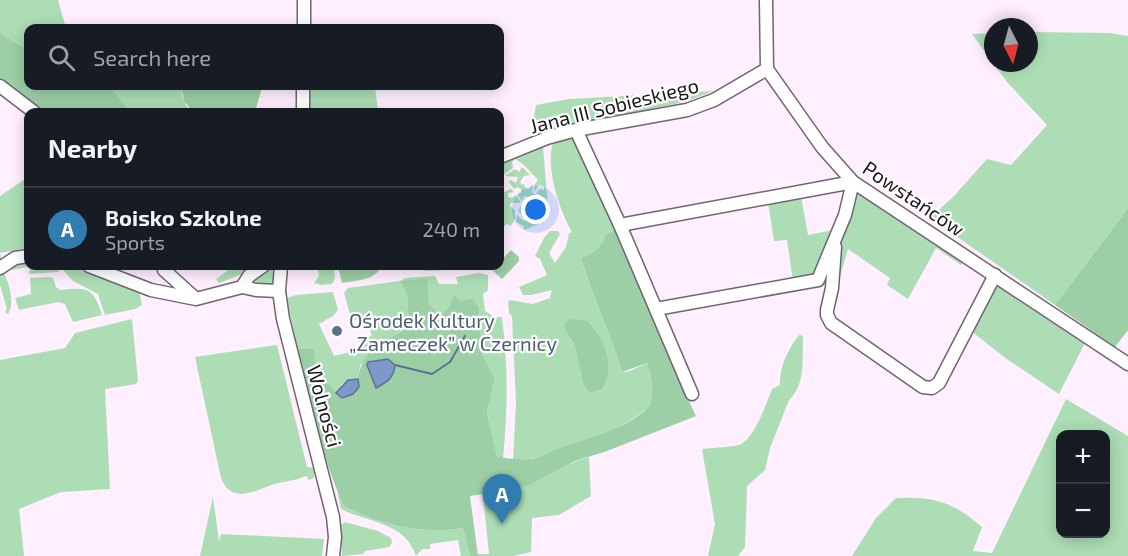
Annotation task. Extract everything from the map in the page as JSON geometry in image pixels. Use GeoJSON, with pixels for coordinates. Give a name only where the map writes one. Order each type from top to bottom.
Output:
{"type":"FeatureCollection","features":[{"type":"Feature","properties":{"kind":"street"},"geometry":{"type":"LineString","coordinates":[[304,0],[304,24]]}},
{"type":"Feature","properties":{"kind":"street"},"geometry":{"type":"LineString","coordinates":[[766,0],[767,69]]}},
{"type":"Feature","properties":{"kind":"street","name":"Jana III Sobieskiego"},"geometry":{"type":"LineString","coordinates":[[504,155],[547,138],[576,130],[687,110],[714,100],[767,69]]}},
{"type":"Feature","properties":{"kind":"street","name":"Powstańców"},"geometry":{"type":"LineString","coordinates":[[767,69],[822,147],[853,182],[1128,364]]}},
{"type":"Feature","properties":{"kind":"street"},"geometry":{"type":"LineString","coordinates":[[0,86],[29,108]]}},
{"type":"Feature","properties":{"kind":"street"},"geometry":{"type":"LineString","coordinates":[[303,90],[303,108]]}},
{"type":"Feature","properties":{"kind":"street"},"geometry":{"type":"LineString","coordinates":[[576,130],[620,225],[692,394]]}},
{"type":"Feature","properties":{"kind":"street"},"geometry":{"type":"LineString","coordinates":[[620,225],[853,182],[845,215],[818,280]]}},
{"type":"Feature","properties":{"kind":"street"},"geometry":{"type":"LineString","coordinates":[[836,237],[832,288],[827,310],[831,322],[923,387],[932,388],[939,383],[995,275]]}},
{"type":"Feature","properties":{"kind":"street"},"geometry":{"type":"LineString","coordinates":[[0,268],[15,258],[24,256]]}},
{"type":"Feature","properties":{"kind":"street"},"geometry":{"type":"LineString","coordinates":[[99,270],[152,290],[196,298],[242,287],[279,291]]}},
{"type":"Feature","properties":{"kind":"street"},"geometry":{"type":"LineString","coordinates":[[152,290],[162,270]]}},
{"type":"Feature","properties":{"kind":"street"},"geometry":{"type":"LineString","coordinates":[[165,270],[196,298]]}},
{"type":"Feature","properties":{"kind":"street"},"geometry":{"type":"LineString","coordinates":[[242,287],[249,276],[257,270]]}},
{"type":"Feature","properties":{"kind":"street","name":"Wolności"},"geometry":{"type":"LineString","coordinates":[[281,270],[279,291],[287,338],[333,517],[333,556]]}},
{"type":"Feature","properties":{"kind":"street"},"geometry":{"type":"LineString","coordinates":[[656,309],[818,280],[832,288]]}},
{"type":"Feature","properties":{"kind":"green space"},"geometry":{"type":"Polygon","coordinates":[[[0,0],[58,0],[65,24],[24,24],[24,48],[0,33],[0,0]]]}},
{"type":"Feature","properties":{"kind":"green space"},"geometry":{"type":"Polygon","coordinates":[[[1038,32],[1109,33],[1128,36],[1128,208],[1055,305],[930,218],[953,197],[987,159],[1011,165],[1047,125],[1000,72],[1038,72],[1038,32]]]}},
{"type":"Feature","properties":{"kind":"green space"},"geometry":{"type":"Polygon","coordinates":[[[0,33],[24,48],[24,90],[113,90],[128,108],[36,108],[0,80],[0,33]]]}},
{"type":"Feature","properties":{"kind":"green space"},"geometry":{"type":"Polygon","coordinates":[[[984,33],[984,51],[972,34],[984,33]]]}},
{"type":"Feature","properties":{"kind":"green space"},"geometry":{"type":"Polygon","coordinates":[[[113,90],[181,90],[187,108],[128,108],[113,90]]]}},
{"type":"Feature","properties":{"kind":"green space"},"geometry":{"type":"Polygon","coordinates":[[[182,90],[261,91],[256,108],[189,108],[184,101],[182,90]]]}},
{"type":"Feature","properties":{"kind":"green space"},"geometry":{"type":"Polygon","coordinates":[[[307,90],[375,90],[378,108],[307,108],[307,90]]]}},
{"type":"Feature","properties":{"kind":"green space"},"geometry":{"type":"Polygon","coordinates":[[[714,91],[684,102],[531,134],[536,105],[569,99],[714,91]]]}},
{"type":"Feature","properties":{"kind":"green space"},"geometry":{"type":"Polygon","coordinates":[[[573,135],[618,229],[595,252],[581,260],[622,372],[647,363],[653,384],[653,394],[650,404],[643,411],[617,427],[541,457],[513,461],[516,403],[512,316],[509,313],[508,302],[510,300],[533,304],[550,298],[552,290],[523,295],[519,287],[547,275],[540,259],[535,256],[550,231],[558,231],[560,234],[549,253],[555,263],[566,247],[569,233],[572,232],[562,212],[554,187],[551,150],[554,140],[573,135]]]}},
{"type":"Feature","properties":{"kind":"green space"},"geometry":{"type":"Polygon","coordinates":[[[543,146],[548,208],[540,195],[536,193],[540,189],[544,190],[544,187],[539,185],[534,192],[534,186],[538,180],[515,159],[512,162],[513,168],[504,174],[504,160],[543,146]]]}},
{"type":"Feature","properties":{"kind":"green space"},"geometry":{"type":"Polygon","coordinates":[[[522,167],[530,175],[524,176],[520,182],[526,189],[533,184],[532,192],[538,201],[535,207],[527,196],[523,197],[522,201],[517,194],[521,193],[521,189],[517,187],[514,189],[508,181],[516,183],[518,177],[505,176],[515,169],[519,172],[522,167]]]}},
{"type":"Feature","properties":{"kind":"green space"},"geometry":{"type":"Polygon","coordinates":[[[24,180],[24,249],[0,253],[0,196],[24,180]]]}},
{"type":"Feature","properties":{"kind":"green space"},"geometry":{"type":"Polygon","coordinates":[[[856,188],[965,259],[961,265],[936,248],[908,299],[887,285],[890,278],[848,249],[839,280],[836,279],[839,239],[856,188]]]}},
{"type":"Feature","properties":{"kind":"green space"},"geometry":{"type":"Polygon","coordinates":[[[511,189],[514,192],[508,193],[508,197],[512,198],[516,195],[521,203],[511,203],[510,206],[515,210],[515,219],[511,226],[504,225],[504,192],[511,189]]]}},
{"type":"Feature","properties":{"kind":"green space"},"geometry":{"type":"Polygon","coordinates":[[[801,196],[808,235],[834,230],[816,276],[793,281],[787,240],[774,241],[768,202],[801,196]]]}},
{"type":"Feature","properties":{"kind":"green space"},"geometry":{"type":"Polygon","coordinates":[[[521,206],[528,207],[532,219],[536,217],[538,210],[545,215],[543,222],[524,230],[524,226],[516,222],[517,215],[524,221],[528,219],[518,211],[521,206]]]}},
{"type":"Feature","properties":{"kind":"green space"},"geometry":{"type":"Polygon","coordinates":[[[1128,208],[1128,330],[1115,347],[1055,305],[1128,208]]]}},
{"type":"Feature","properties":{"kind":"green space"},"geometry":{"type":"Polygon","coordinates":[[[618,229],[696,416],[575,461],[531,484],[505,491],[470,496],[478,556],[470,556],[463,528],[433,530],[402,527],[358,513],[344,506],[323,449],[297,349],[314,349],[316,376],[329,384],[336,392],[348,380],[358,379],[360,368],[370,352],[409,325],[407,294],[400,281],[427,279],[429,304],[439,315],[449,306],[454,294],[460,301],[472,299],[479,308],[482,355],[495,378],[487,413],[497,456],[509,459],[536,458],[607,432],[644,412],[653,394],[647,363],[622,372],[581,259],[600,247],[606,235],[618,229]]]}},
{"type":"Feature","properties":{"kind":"green space"},"geometry":{"type":"Polygon","coordinates":[[[511,250],[519,257],[519,261],[502,279],[492,270],[504,270],[504,258],[511,250]]]}},
{"type":"Feature","properties":{"kind":"green space"},"geometry":{"type":"Polygon","coordinates":[[[24,260],[24,268],[12,270],[11,265],[24,260]]]}},
{"type":"Feature","properties":{"kind":"green space"},"geometry":{"type":"Polygon","coordinates":[[[3,270],[11,298],[8,314],[5,312],[7,309],[0,285],[0,273],[3,270]]]}},
{"type":"Feature","properties":{"kind":"green space"},"geometry":{"type":"Polygon","coordinates":[[[30,270],[59,270],[59,272],[29,274],[30,270]]]}},
{"type":"Feature","properties":{"kind":"green space"},"geometry":{"type":"Polygon","coordinates":[[[63,270],[92,270],[139,290],[142,305],[135,309],[105,315],[98,294],[73,281],[63,270]]]}},
{"type":"Feature","properties":{"kind":"green space"},"geometry":{"type":"Polygon","coordinates":[[[228,270],[248,270],[219,283],[216,279],[228,270]]]}},
{"type":"Feature","properties":{"kind":"green space"},"geometry":{"type":"Polygon","coordinates":[[[264,270],[276,270],[274,284],[271,287],[256,285],[255,279],[264,270]]]}},
{"type":"Feature","properties":{"kind":"green space"},"geometry":{"type":"Polygon","coordinates":[[[318,270],[334,270],[335,278],[332,284],[314,283],[319,276],[318,270]]]}},
{"type":"Feature","properties":{"kind":"green space"},"geometry":{"type":"Polygon","coordinates":[[[339,270],[379,270],[370,277],[342,283],[339,270]]]}},
{"type":"Feature","properties":{"kind":"green space"},"geometry":{"type":"Polygon","coordinates":[[[479,273],[488,275],[488,290],[483,294],[485,311],[495,317],[502,317],[507,388],[503,458],[497,456],[487,413],[495,378],[482,355],[479,308],[460,301],[454,295],[449,307],[439,316],[429,304],[428,297],[401,282],[407,293],[409,325],[381,345],[360,365],[358,379],[343,383],[336,393],[329,384],[316,376],[313,349],[297,349],[287,298],[296,295],[333,292],[338,310],[333,316],[319,324],[334,356],[354,351],[359,347],[360,340],[372,336],[367,321],[354,319],[349,311],[344,293],[348,288],[400,281],[405,278],[435,276],[439,284],[458,284],[456,277],[479,273]]]}},
{"type":"Feature","properties":{"kind":"green space"},"geometry":{"type":"Polygon","coordinates":[[[50,277],[60,290],[83,289],[88,291],[96,299],[102,315],[73,322],[65,304],[58,302],[19,310],[15,298],[31,294],[30,278],[50,277]]]}},
{"type":"Feature","properties":{"kind":"green space"},"geometry":{"type":"Polygon","coordinates":[[[996,279],[1086,341],[1059,394],[1004,357],[970,330],[996,279]]]}},
{"type":"Feature","properties":{"kind":"green space"},"geometry":{"type":"Polygon","coordinates":[[[132,319],[138,381],[136,384],[105,389],[110,489],[61,492],[19,509],[24,556],[0,556],[0,360],[65,348],[75,333],[132,319]]]}},
{"type":"Feature","properties":{"kind":"green space"},"geometry":{"type":"Polygon","coordinates":[[[570,319],[587,321],[599,336],[608,363],[608,372],[602,389],[590,393],[584,385],[575,345],[564,327],[570,319]]]}},
{"type":"Feature","properties":{"kind":"green space"},"geometry":{"type":"Polygon","coordinates":[[[800,334],[803,337],[801,379],[789,400],[770,448],[765,470],[747,486],[745,547],[738,556],[708,556],[715,524],[702,449],[727,447],[745,442],[759,420],[772,389],[780,385],[781,371],[786,358],[800,334]]]}},
{"type":"Feature","properties":{"kind":"green space"},"geometry":{"type":"Polygon","coordinates":[[[277,345],[307,467],[315,468],[314,478],[309,480],[306,476],[239,494],[226,487],[221,478],[195,357],[277,345]]]}},
{"type":"Feature","properties":{"kind":"green space"},"geometry":{"type":"Polygon","coordinates":[[[1066,399],[1128,436],[1128,556],[852,556],[876,518],[896,498],[921,498],[942,502],[972,518],[982,527],[973,551],[992,553],[1066,399]]]}},
{"type":"Feature","properties":{"kind":"green space"},"geometry":{"type":"Polygon","coordinates":[[[589,457],[591,496],[559,515],[532,518],[531,552],[513,556],[478,556],[478,554],[489,554],[483,497],[514,493],[513,489],[589,457]]]}},
{"type":"Feature","properties":{"kind":"green space"},"geometry":{"type":"Polygon","coordinates":[[[337,491],[344,506],[387,523],[417,529],[463,528],[470,556],[461,556],[458,540],[430,544],[430,549],[422,549],[416,556],[404,536],[395,530],[341,509],[337,491]]]}},
{"type":"Feature","properties":{"kind":"green space"},"geometry":{"type":"Polygon","coordinates":[[[213,497],[219,541],[221,534],[324,539],[322,556],[200,556],[213,497]]]}},
{"type":"Feature","properties":{"kind":"green space"},"geometry":{"type":"Polygon","coordinates":[[[345,522],[378,531],[391,538],[392,543],[389,547],[365,551],[363,554],[342,556],[341,525],[345,522]]]}},
{"type":"Feature","properties":{"kind":"water"},"geometry":{"type":"Polygon","coordinates":[[[388,359],[395,365],[393,373],[387,382],[376,388],[367,365],[368,362],[388,359]]]}},
{"type":"Feature","properties":{"kind":"water"},"geometry":{"type":"Polygon","coordinates":[[[358,379],[359,387],[353,394],[342,398],[336,393],[348,380],[358,379]]]}},
{"type":"Feature","properties":{"kind":"waterway"},"geometry":{"type":"LineString","coordinates":[[395,365],[432,374],[450,362],[465,336]]}},
{"type":"Feature","properties":{"kind":"place","name":"Ośrodek Kultury „Zameczek” w Czernicy"},"geometry":{"type":"Point","coordinates":[337,331]}},
{"type":"Feature","properties":{"kind":"place","name":"Boisko Szkolne"},"geometry":{"type":"Point","coordinates":[502,524]}}]}
